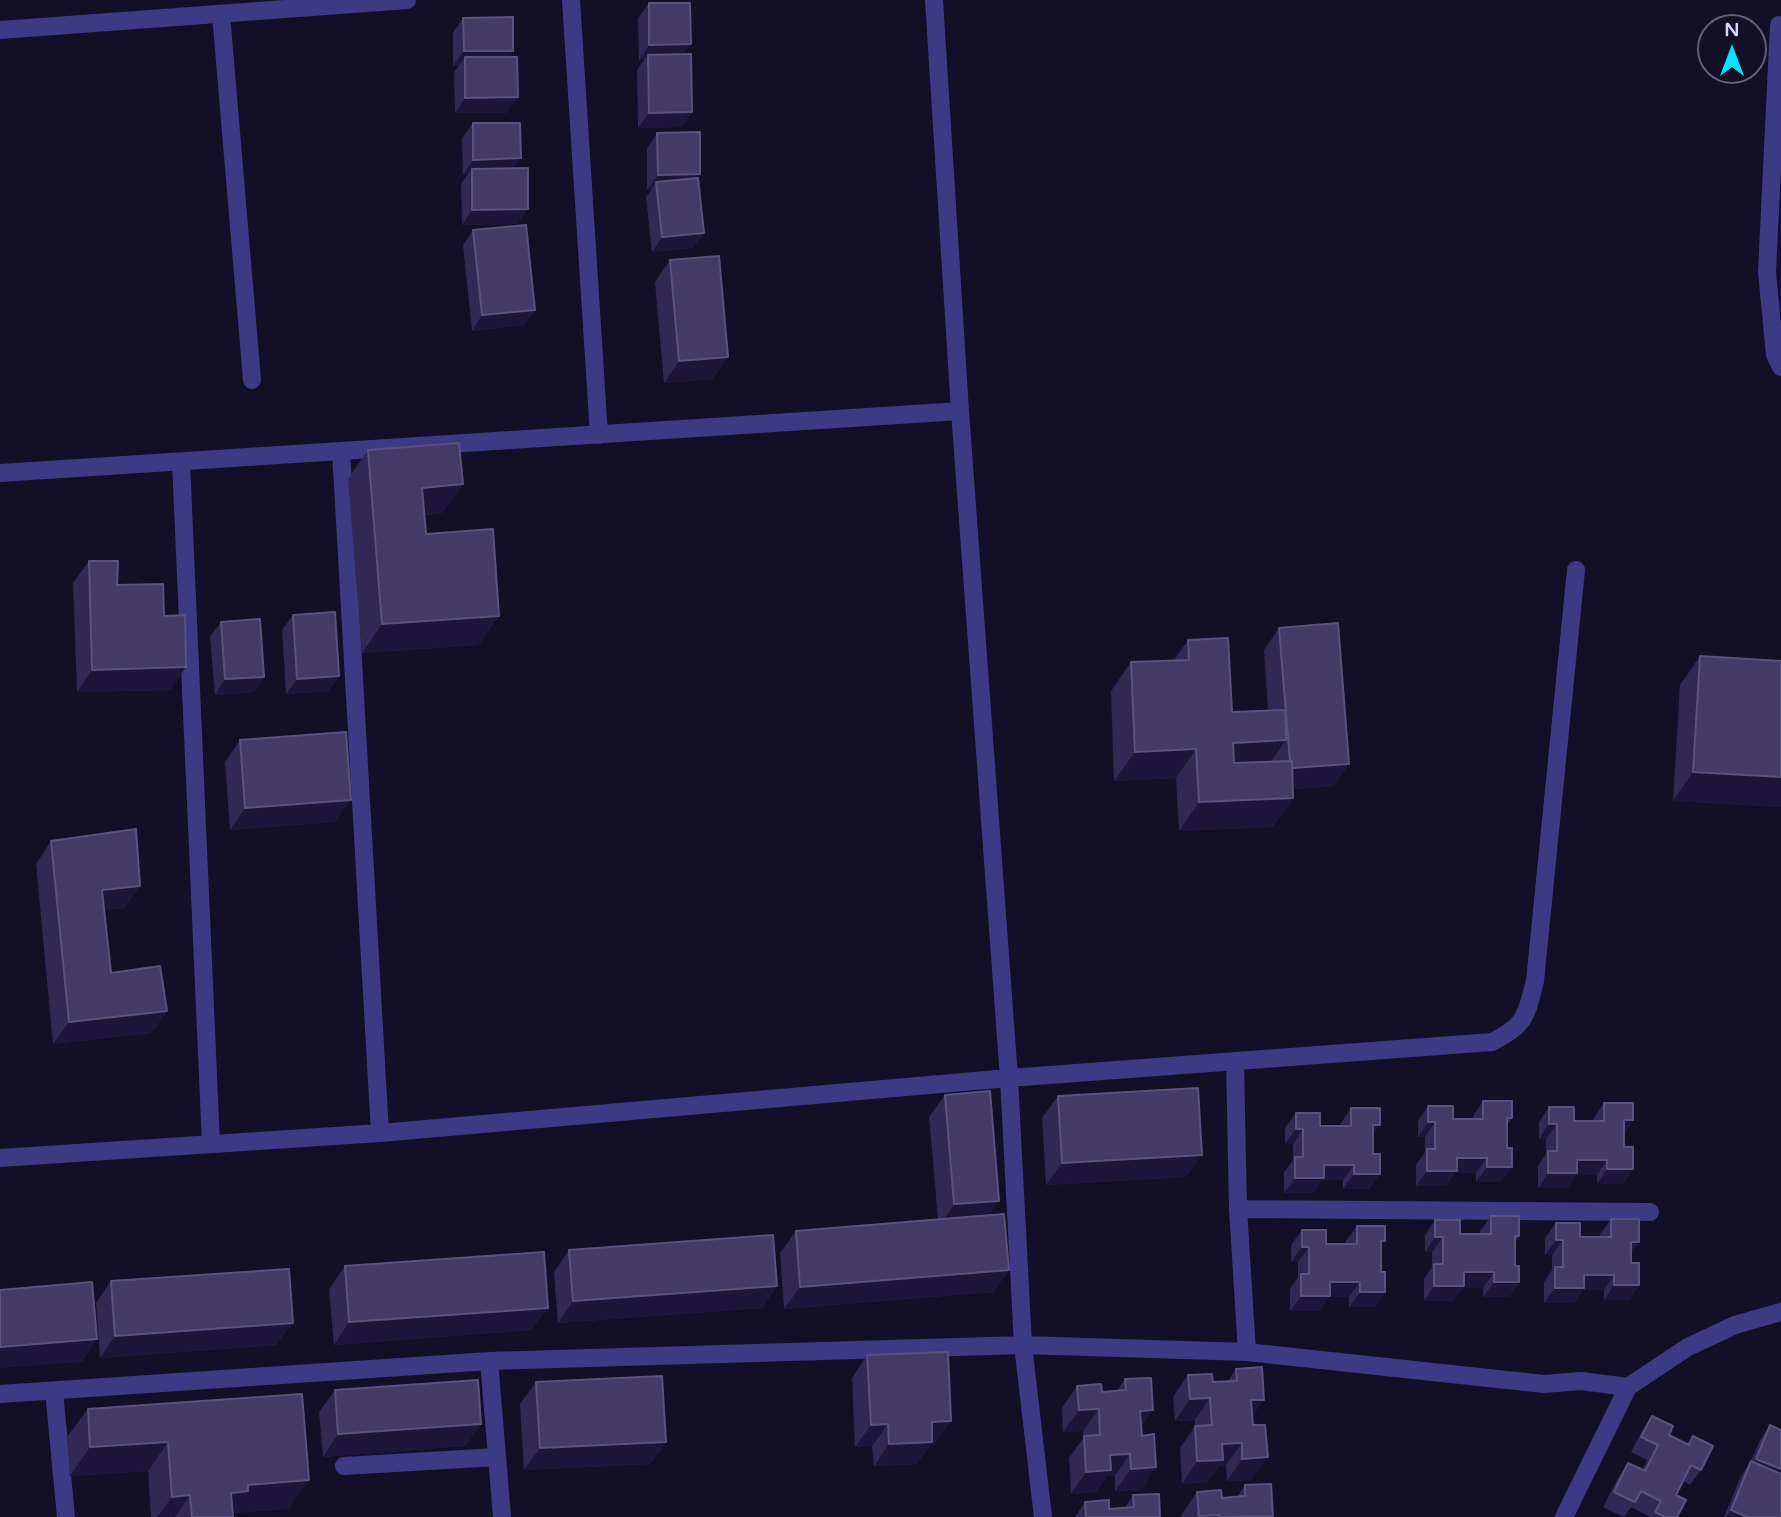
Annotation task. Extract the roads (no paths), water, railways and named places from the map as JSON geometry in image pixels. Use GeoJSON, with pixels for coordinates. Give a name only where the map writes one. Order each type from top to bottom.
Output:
{"type":"FeatureCollection","features":[{"type":"Feature","properties":{"kind":"lane"},"geometry":{"type":"LineString","coordinates":[[0,30],[407,0]]}},
{"type":"Feature","properties":{"kind":"lane"},"geometry":{"type":"LineString","coordinates":[[571,0],[599,435]]}},
{"type":"Feature","properties":{"kind":"lane"},"geometry":{"type":"LineString","coordinates":[[934,0],[960,411],[1009,1078],[1023,1345],[1043,1517]]}},
{"type":"Feature","properties":{"kind":"lane"},"geometry":{"type":"LineString","coordinates":[[221,14],[252,380]]}},
{"type":"Feature","properties":{"kind":"lane"},"geometry":{"type":"LineString","coordinates":[[1779,25],[1766,272],[1776,355],[1781,367]]}},
{"type":"Feature","properties":{"kind":"lane"},"geometry":{"type":"LineString","coordinates":[[0,473],[960,411]]}},
{"type":"Feature","properties":{"kind":"lane"},"geometry":{"type":"LineString","coordinates":[[341,451],[380,1133]]}},
{"type":"Feature","properties":{"kind":"lane"},"geometry":{"type":"LineString","coordinates":[[181,462],[211,1144]]}},
{"type":"Feature","properties":{"kind":"lane"},"geometry":{"type":"LineString","coordinates":[[0,1158],[380,1133],[1009,1078],[1492,1042],[1512,1032],[1526,1014],[1535,981],[1576,570]]}},
{"type":"Feature","properties":{"kind":"lane"},"geometry":{"type":"LineString","coordinates":[[1235,1062],[1238,1209],[1247,1352]]}},
{"type":"Feature","properties":{"kind":"lane"},"geometry":{"type":"LineString","coordinates":[[1238,1209],[1650,1212]]}},
{"type":"Feature","properties":{"kind":"lane"},"geometry":{"type":"LineString","coordinates":[[1564,1517],[1628,1387],[1688,1347],[1735,1325],[1781,1312]]}},
{"type":"Feature","properties":{"kind":"lane"},"geometry":{"type":"LineString","coordinates":[[0,1394],[489,1360],[1023,1345],[1247,1352],[1544,1384],[1581,1381],[1628,1387]]}},
{"type":"Feature","properties":{"kind":"lane"},"geometry":{"type":"LineString","coordinates":[[489,1360],[502,1517]]}},
{"type":"Feature","properties":{"kind":"lane"},"geometry":{"type":"LineString","coordinates":[[54,1391],[66,1517]]}},
{"type":"Feature","properties":{"kind":"lane"},"geometry":{"type":"LineString","coordinates":[[344,1466],[497,1457]]}}]}
